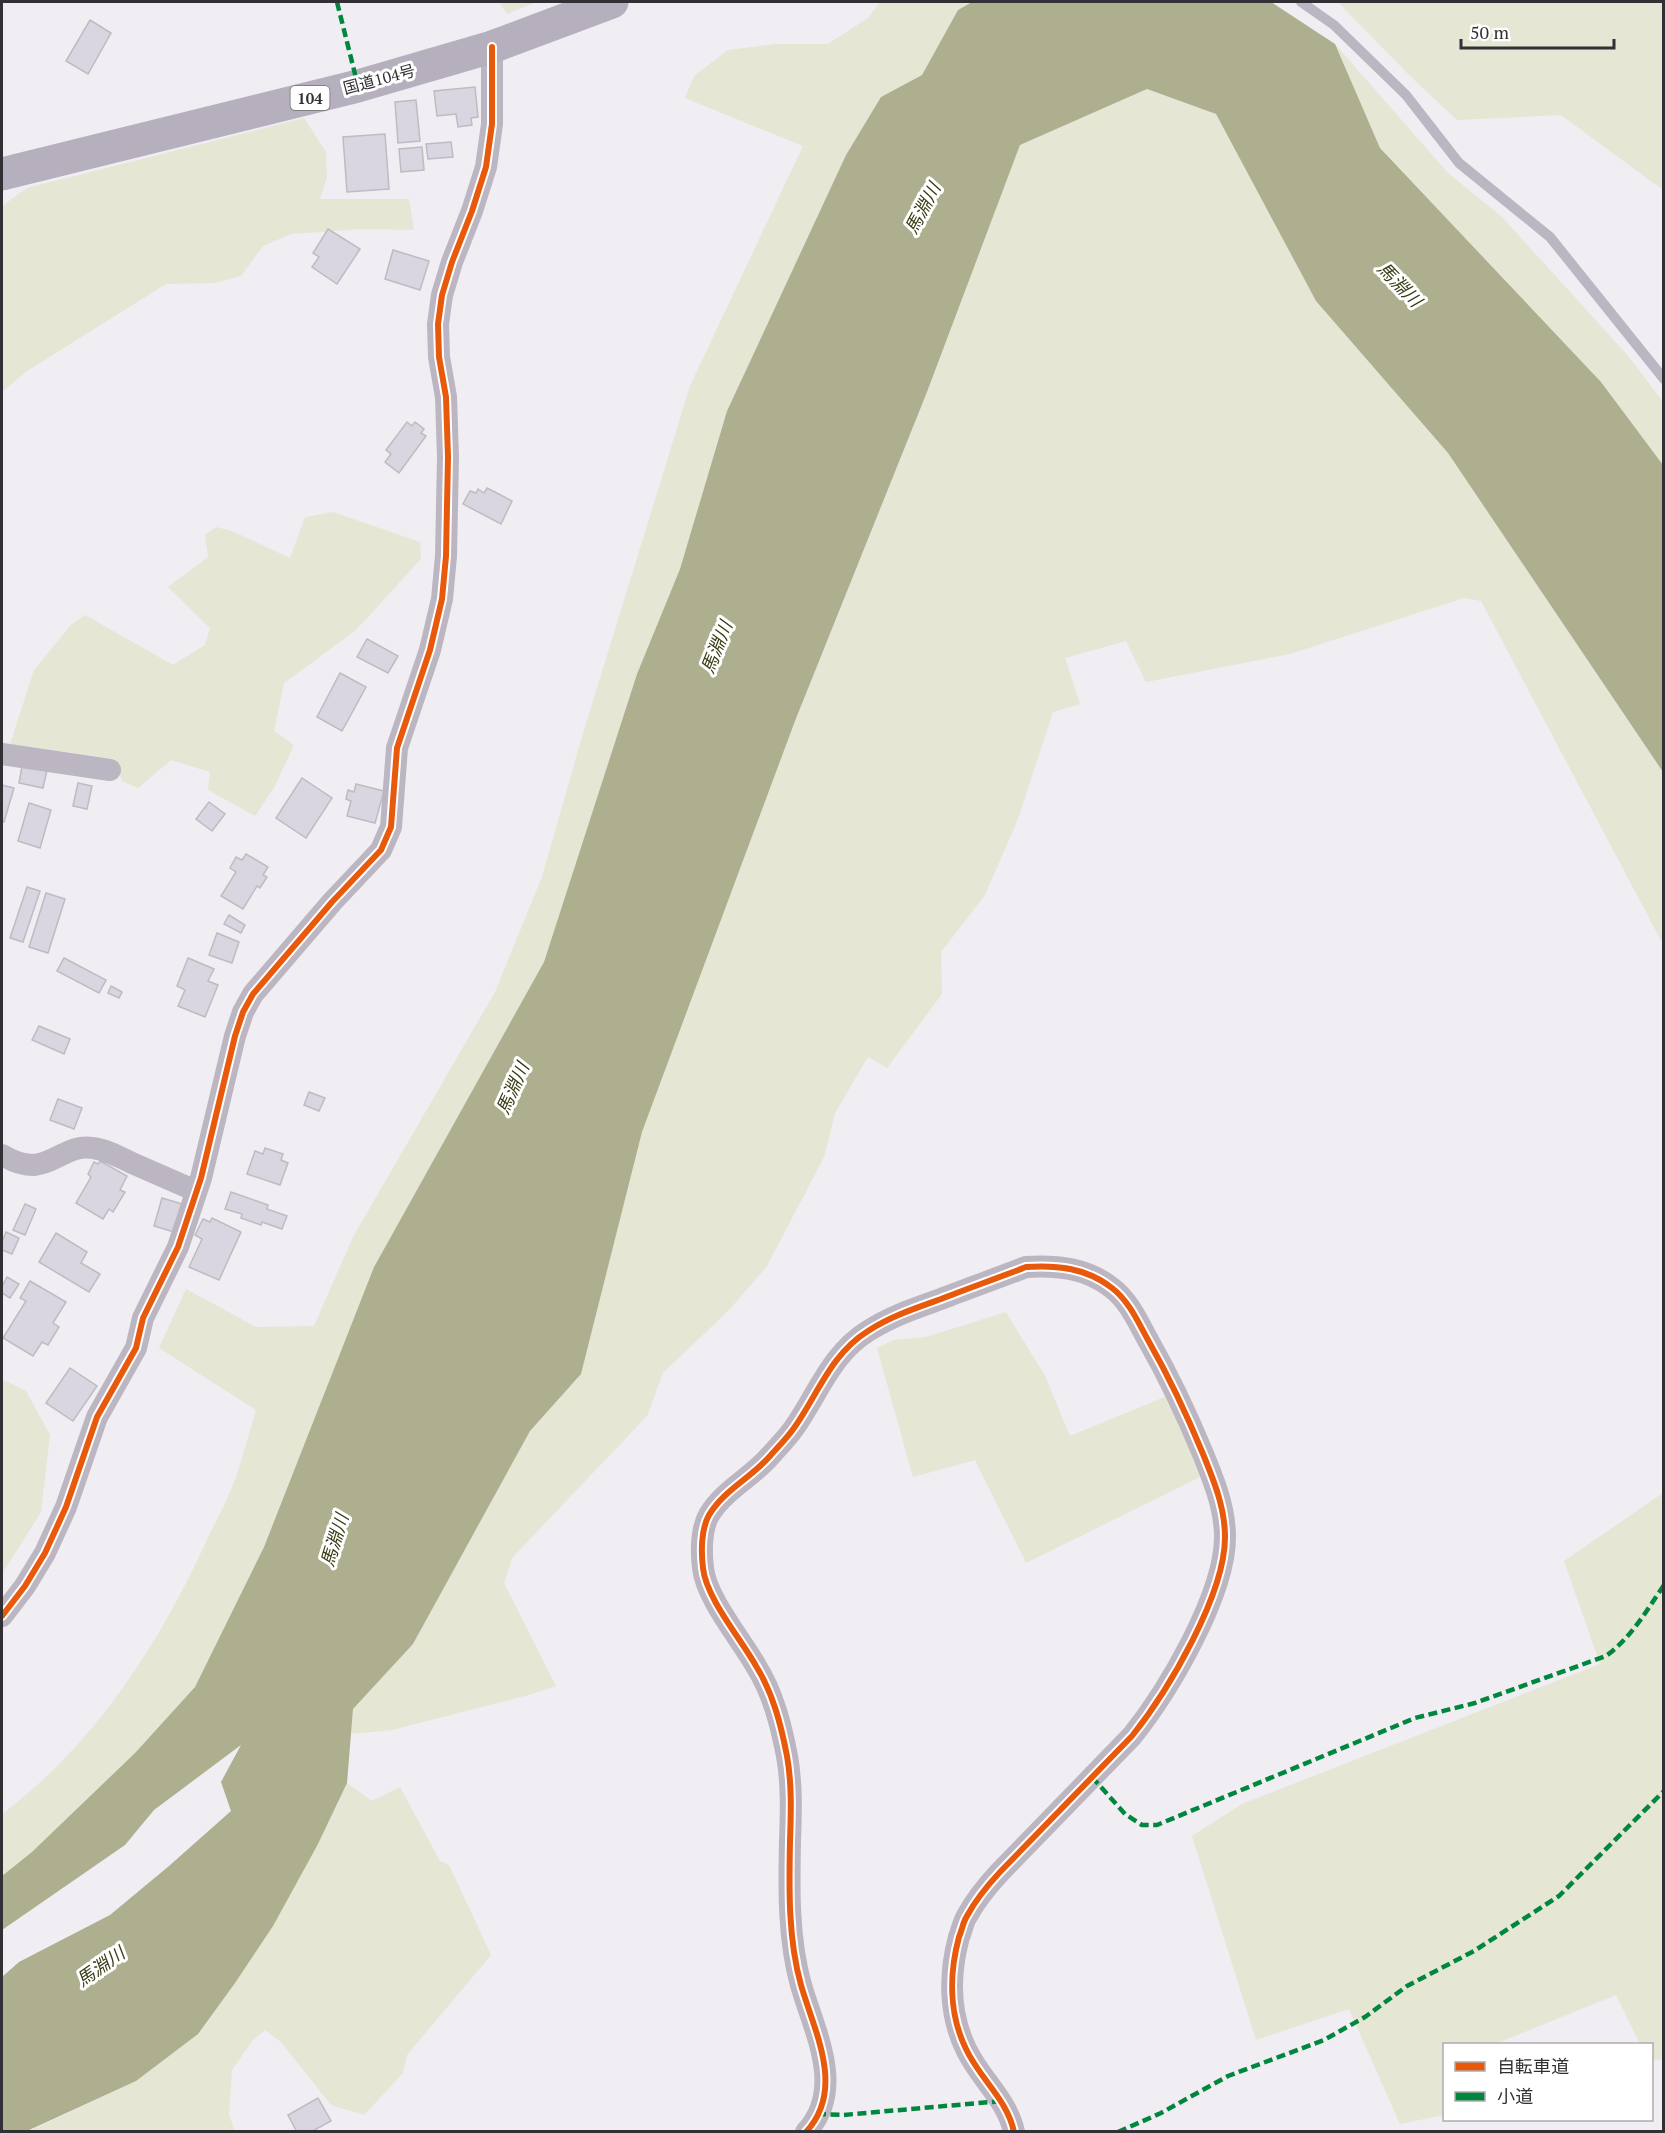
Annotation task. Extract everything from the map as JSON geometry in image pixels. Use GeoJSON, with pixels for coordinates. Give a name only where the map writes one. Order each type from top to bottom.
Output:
{"type":"FeatureCollection","features":[{"type":"Feature","properties":{"kind":"highway","name":"国道104号"},"geometry":{"type":"LineString","coordinates":[[2,174],[358,86],[492,47],[612,2]]}},
{"type":"Feature","properties":{"kind":"street"},"geometry":{"type":"LineString","coordinates":[[2,1616],[25,1586],[54,1535],[97,1417],[136,1348],[143,1318],[178,1247],[201,1178],[235,1036],[243,1012],[253,994],[272,975],[332,902],[381,850],[391,827],[397,748],[430,650],[442,599],[447,556],[448,457],[447,397],[439,357],[438,324],[442,295],[452,262],[472,212],[486,167],[492,124],[492,47]]}},
{"type":"Feature","properties":{"kind":"street"},"geometry":{"type":"LineString","coordinates":[[2,754],[110,770]]}},
{"type":"Feature","properties":{"kind":"street"},"geometry":{"type":"LineString","coordinates":[[2,1155],[10,1160],[31,1165],[48,1163],[72,1150],[92,1147],[196,1191]]}},
{"type":"Feature","properties":{"kind":"street"},"geometry":{"type":"LineString","coordinates":[[807,2132],[822,2102],[826,2078],[823,2054],[800,1983],[795,1952],[789,1893],[791,1804],[788,1760],[778,1714],[758,1668],[710,1593],[703,1570],[703,1538],[707,1518],[724,1495],[768,1459],[794,1428],[830,1367],[866,1332],[892,1317],[1026,1267],[1047,1266],[1072,1268],[1095,1276],[1113,1289],[1128,1305],[1184,1406],[1216,1488],[1224,1515],[1225,1538],[1223,1558],[1212,1598],[1175,1672],[1151,1713],[1132,1736],[1000,1872],[983,1891],[965,1918],[952,1972],[952,1998],[956,2022],[966,2049],[1011,2116],[1014,2132]]}},
{"type":"Feature","properties":{"kind":"lane"},"geometry":{"type":"LineString","coordinates":[[1301,2],[1334,25],[1406,95],[1458,163],[1550,237],[1664,379]]}},
{"type":"Feature","properties":{"kind":"shaded area"},"geometry":{"type":"Polygon","coordinates":[[[499,2],[537,2],[507,14],[499,2]]]}},
{"type":"Feature","properties":{"kind":"shaded area"},"geometry":{"type":"Polygon","coordinates":[[[880,2],[972,2],[958,10],[922,75],[881,97],[846,155],[727,411],[680,569],[637,674],[544,962],[374,1267],[264,1547],[195,1687],[135,1753],[32,1853],[2,1876],[2,1814],[66,1757],[121,1691],[145,1656],[187,1581],[228,1496],[241,1463],[256,1410],[159,1348],[186,1289],[256,1327],[314,1326],[353,1237],[495,992],[542,877],[581,740],[690,386],[803,146],[685,98],[694,76],[728,50],[775,44],[828,44],[868,18],[880,2]]]}},
{"type":"Feature","properties":{"kind":"shaded area"},"geometry":{"type":"Polygon","coordinates":[[[1338,2],[1663,2],[1663,190],[1561,115],[1457,120],[1409,75],[1338,2]]]}},
{"type":"Feature","properties":{"kind":"shaded area"},"geometry":{"type":"Polygon","coordinates":[[[1335,44],[1448,173],[1502,217],[1629,357],[1663,402],[1663,465],[1601,382],[1380,148],[1335,44]]]}},
{"type":"Feature","properties":{"kind":"shaded area"},"geometry":{"type":"Polygon","coordinates":[[[1147,89],[1216,114],[1316,301],[1448,453],[1663,772],[1663,944],[1481,601],[1464,598],[1290,654],[1146,682],[1126,641],[1065,658],[1080,704],[1053,712],[1018,819],[985,895],[941,952],[942,994],[887,1068],[868,1057],[835,1113],[824,1157],[767,1266],[730,1309],[663,1373],[647,1416],[512,1558],[504,1583],[556,1686],[392,1730],[351,1734],[353,1709],[413,1644],[530,1431],[581,1374],[642,1132],[795,721],[927,392],[1020,145],[1147,89]]]}},
{"type":"Feature","properties":{"kind":"shaded area"},"geometry":{"type":"Polygon","coordinates":[[[304,118],[326,152],[327,177],[320,199],[409,199],[414,230],[363,229],[291,234],[263,246],[241,276],[215,283],[166,284],[27,371],[2,392],[2,206],[27,188],[304,118]]]}},
{"type":"Feature","properties":{"kind":"shaded area"},"geometry":{"type":"Polygon","coordinates":[[[333,512],[420,542],[421,559],[355,631],[284,683],[274,731],[294,745],[275,786],[255,816],[208,790],[210,772],[171,760],[138,788],[122,781],[115,759],[10,744],[34,670],[71,625],[85,615],[173,665],[205,645],[210,628],[168,587],[208,557],[205,535],[216,527],[232,531],[290,558],[305,517],[333,512]]]}},
{"type":"Feature","properties":{"kind":"shaded area"},"geometry":{"type":"Polygon","coordinates":[[[1006,1312],[1045,1376],[1070,1436],[1167,1396],[1200,1477],[1026,1563],[975,1460],[913,1477],[877,1348],[893,1340],[926,1337],[1006,1312]]]}},
{"type":"Feature","properties":{"kind":"shaded area"},"geometry":{"type":"Polygon","coordinates":[[[2,1379],[26,1391],[50,1435],[41,1512],[2,1574],[2,1379]]]}},
{"type":"Feature","properties":{"kind":"shaded area"},"geometry":{"type":"Polygon","coordinates":[[[1663,1493],[1663,2059],[1653,2061],[1653,2043],[1640,2043],[1616,1995],[1497,2043],[1443,2043],[1443,2115],[1400,2124],[1349,2009],[1256,2040],[1192,1836],[1242,1804],[1600,1664],[1564,1561],[1663,1493]]]}},
{"type":"Feature","properties":{"kind":"shaded area"},"geometry":{"type":"Polygon","coordinates":[[[347,1783],[372,1801],[400,1787],[440,1861],[449,1865],[491,1955],[407,2055],[403,2073],[364,2115],[331,2105],[281,2042],[265,2030],[252,2041],[232,2070],[229,2115],[235,2131],[27,2132],[136,2081],[318,1844],[347,1783]]]}},
{"type":"Feature","properties":{"kind":"water","name":"馬淵川"},"geometry":{"type":"Polygon","coordinates":[[[972,2],[1271,2],[1335,44],[1380,148],[1601,382],[1663,465],[1663,772],[1448,453],[1316,301],[1216,114],[1147,89],[1020,145],[927,392],[795,721],[642,1132],[581,1374],[530,1431],[413,1644],[353,1709],[347,1783],[318,1844],[273,1926],[198,2034],[136,2081],[27,2131],[2,2131],[2,1977],[19,1962],[110,1915],[231,1811],[221,1782],[241,1745],[154,1810],[125,1845],[2,1930],[2,1876],[32,1852],[135,1753],[195,1687],[264,1547],[374,1267],[544,962],[637,674],[680,569],[727,411],[846,155],[881,97],[922,75],[958,10],[972,2]]]}},
{"type":"Feature","properties":{"kind":"building"},"geometry":{"type":"Polygon","coordinates":[[[90,20],[111,33],[88,74],[66,61],[90,20]]]}},
{"type":"Feature","properties":{"kind":"building"},"geometry":{"type":"Polygon","coordinates":[[[475,87],[478,117],[471,118],[472,125],[458,127],[456,114],[437,116],[434,91],[475,87]]]}},
{"type":"Feature","properties":{"kind":"building"},"geometry":{"type":"Polygon","coordinates":[[[416,100],[420,141],[398,143],[395,102],[416,100]]]}},
{"type":"Feature","properties":{"kind":"building"},"geometry":{"type":"Polygon","coordinates":[[[385,134],[389,189],[347,192],[343,137],[385,134]]]}},
{"type":"Feature","properties":{"kind":"building"},"geometry":{"type":"Polygon","coordinates":[[[451,142],[453,157],[428,159],[426,144],[451,142]]]}},
{"type":"Feature","properties":{"kind":"building"},"geometry":{"type":"Polygon","coordinates":[[[422,147],[424,170],[401,172],[399,149],[422,147]]]}},
{"type":"Feature","properties":{"kind":"building"},"geometry":{"type":"Polygon","coordinates":[[[328,229],[360,249],[337,284],[312,267],[319,257],[313,253],[328,229]]]}},
{"type":"Feature","properties":{"kind":"building"},"geometry":{"type":"Polygon","coordinates":[[[393,250],[429,261],[420,290],[385,279],[393,250]]]}},
{"type":"Feature","properties":{"kind":"building"},"geometry":{"type":"Polygon","coordinates":[[[407,422],[412,426],[415,422],[424,429],[421,433],[426,436],[399,473],[385,462],[391,454],[386,450],[407,422]]]}},
{"type":"Feature","properties":{"kind":"building"},"geometry":{"type":"Polygon","coordinates":[[[487,488],[512,501],[501,524],[463,504],[470,491],[476,493],[478,489],[484,493],[487,488]]]}},
{"type":"Feature","properties":{"kind":"building"},"geometry":{"type":"Polygon","coordinates":[[[367,639],[398,656],[388,673],[357,657],[367,639]]]}},
{"type":"Feature","properties":{"kind":"building"},"geometry":{"type":"Polygon","coordinates":[[[340,673],[366,687],[342,731],[317,717],[340,673]]]}},
{"type":"Feature","properties":{"kind":"building"},"geometry":{"type":"Polygon","coordinates":[[[22,766],[47,770],[43,788],[19,783],[22,766]]]}},
{"type":"Feature","properties":{"kind":"building"},"geometry":{"type":"Polygon","coordinates":[[[302,778],[332,798],[306,838],[276,818],[302,778]]]}},
{"type":"Feature","properties":{"kind":"building"},"geometry":{"type":"Polygon","coordinates":[[[78,783],[92,786],[87,809],[73,806],[78,783]]]}},
{"type":"Feature","properties":{"kind":"building"},"geometry":{"type":"Polygon","coordinates":[[[356,784],[384,791],[375,823],[347,816],[351,801],[346,799],[348,790],[354,792],[356,784]]]}},
{"type":"Feature","properties":{"kind":"building"},"geometry":{"type":"Polygon","coordinates":[[[2,785],[14,788],[4,822],[2,822],[2,785]]]}},
{"type":"Feature","properties":{"kind":"building"},"geometry":{"type":"Polygon","coordinates":[[[209,802],[225,814],[212,831],[196,819],[209,802]]]}},
{"type":"Feature","properties":{"kind":"building"},"geometry":{"type":"Polygon","coordinates":[[[29,803],[51,810],[40,848],[18,841],[29,803]]]}},
{"type":"Feature","properties":{"kind":"building"},"geometry":{"type":"Polygon","coordinates":[[[246,854],[268,867],[263,875],[267,877],[260,888],[257,886],[243,909],[221,896],[236,872],[230,868],[236,857],[242,860],[246,854]]]}},
{"type":"Feature","properties":{"kind":"building"},"geometry":{"type":"Polygon","coordinates":[[[27,887],[40,891],[23,942],[10,938],[27,887]]]}},
{"type":"Feature","properties":{"kind":"building"},"geometry":{"type":"Polygon","coordinates":[[[46,893],[65,899],[48,953],[29,947],[46,893]]]}},
{"type":"Feature","properties":{"kind":"building"},"geometry":{"type":"Polygon","coordinates":[[[229,915],[245,925],[241,933],[224,924],[229,915]]]}},
{"type":"Feature","properties":{"kind":"building"},"geometry":{"type":"Polygon","coordinates":[[[217,933],[239,942],[232,963],[209,955],[217,933]]]}},
{"type":"Feature","properties":{"kind":"building"},"geometry":{"type":"Polygon","coordinates":[[[64,958],[106,980],[99,993],[57,971],[64,958]]]}},
{"type":"Feature","properties":{"kind":"building"},"geometry":{"type":"Polygon","coordinates":[[[188,958],[214,969],[208,981],[218,985],[205,1017],[178,1006],[185,990],[177,986],[188,958]]]}},
{"type":"Feature","properties":{"kind":"building"},"geometry":{"type":"Polygon","coordinates":[[[111,986],[122,992],[119,998],[108,993],[111,986]]]}},
{"type":"Feature","properties":{"kind":"building"},"geometry":{"type":"Polygon","coordinates":[[[39,1026],[70,1039],[64,1054],[32,1040],[39,1026]]]}},
{"type":"Feature","properties":{"kind":"building"},"geometry":{"type":"Polygon","coordinates":[[[309,1092],[325,1098],[319,1111],[304,1105],[309,1092]]]}},
{"type":"Feature","properties":{"kind":"building"},"geometry":{"type":"Polygon","coordinates":[[[58,1099],[82,1108],[74,1129],[50,1120],[58,1099]]]}},
{"type":"Feature","properties":{"kind":"building"},"geometry":{"type":"Polygon","coordinates":[[[265,1148],[283,1154],[281,1160],[288,1163],[280,1185],[247,1174],[255,1151],[263,1154],[265,1148]]]}},
{"type":"Feature","properties":{"kind":"building"},"geometry":{"type":"Polygon","coordinates":[[[100,1161],[127,1176],[120,1190],[125,1192],[113,1212],[109,1209],[103,1219],[76,1203],[91,1177],[88,1174],[94,1162],[98,1164],[100,1161]]]}},
{"type":"Feature","properties":{"kind":"building"},"geometry":{"type":"Polygon","coordinates":[[[231,1192],[268,1205],[267,1209],[287,1216],[282,1229],[241,1218],[242,1214],[225,1209],[231,1192]]]}},
{"type":"Feature","properties":{"kind":"building"},"geometry":{"type":"Polygon","coordinates":[[[162,1198],[182,1204],[174,1232],[154,1226],[162,1198]]]}},
{"type":"Feature","properties":{"kind":"building"},"geometry":{"type":"Polygon","coordinates":[[[25,1204],[36,1209],[25,1235],[13,1230],[25,1204]]]}},
{"type":"Feature","properties":{"kind":"building"},"geometry":{"type":"Polygon","coordinates":[[[212,1218],[241,1232],[219,1280],[189,1267],[202,1239],[195,1235],[203,1219],[210,1222],[212,1218]]]}},
{"type":"Feature","properties":{"kind":"building"},"geometry":{"type":"Polygon","coordinates":[[[6,1232],[19,1238],[12,1254],[2,1250],[6,1232]]]}},
{"type":"Feature","properties":{"kind":"building"},"geometry":{"type":"Polygon","coordinates":[[[56,1233],[87,1252],[81,1263],[100,1274],[89,1292],[39,1262],[56,1233]]]}},
{"type":"Feature","properties":{"kind":"building"},"geometry":{"type":"Polygon","coordinates":[[[7,1277],[19,1284],[10,1298],[2,1293],[7,1277]]]}},
{"type":"Feature","properties":{"kind":"building"},"geometry":{"type":"Polygon","coordinates":[[[30,1281],[66,1302],[53,1323],[59,1327],[48,1345],[42,1342],[33,1356],[3,1338],[26,1301],[20,1298],[30,1281]]]}},
{"type":"Feature","properties":{"kind":"building"},"geometry":{"type":"Polygon","coordinates":[[[70,1368],[97,1386],[73,1421],[46,1403],[70,1368]]]}},
{"type":"Feature","properties":{"kind":"building"},"geometry":{"type":"Polygon","coordinates":[[[318,2098],[331,2121],[311,2132],[297,2132],[288,2115],[318,2098]]]}},
{"type":"Feature","properties":{"kind":"marked path"},"geometry":{"type":"LineString","coordinates":[[337,2],[358,86]]}},
{"type":"Feature","properties":{"kind":"marked path"},"geometry":{"type":"LineString","coordinates":[[1092,1777],[1125,1814],[1142,1825],[1157,1825],[1415,1718],[1475,1703],[1606,1656],[1631,1632],[1664,1585]]}},
{"type":"Feature","properties":{"kind":"marked path"},"geometry":{"type":"LineString","coordinates":[[1118,2132],[1161,2113],[1228,2076],[1324,2040],[1365,2017],[1407,1986],[1474,1951],[1559,1896],[1664,1791]]}},
{"type":"Feature","properties":{"kind":"marked path"},"geometry":{"type":"LineString","coordinates":[[817,2114],[843,2115],[1002,2101]]}},
{"type":"Feature","properties":{"kind":"cycle path"},"geometry":{"type":"LineString","coordinates":[[2,1616],[25,1586],[45,1553],[66,1507],[97,1417],[136,1348],[143,1318],[178,1247],[201,1178],[235,1036],[243,1012],[253,994],[332,902],[381,850],[391,827],[397,748],[430,650],[442,599],[446,556],[448,457],[446,397],[439,357],[438,324],[442,295],[452,262],[486,167],[492,124],[492,47]]}},
{"type":"Feature","properties":{"kind":"cycle path"},"geometry":{"type":"LineString","coordinates":[[806,2132],[818,2115],[824,2097],[825,2079],[819,2040],[801,1985],[794,1950],[790,1895],[789,1767],[772,1698],[750,1655],[710,1592],[703,1568],[704,1527],[709,1515],[722,1498],[763,1464],[788,1435],[803,1415],[826,1375],[855,1340],[877,1326],[913,1309],[1026,1267],[1060,1267],[1082,1272],[1102,1281],[1118,1293],[1133,1312],[1170,1382],[1203,1454],[1221,1505],[1225,1537],[1216,1586],[1205,1614],[1162,1694],[1132,1736],[991,1882],[974,1904],[959,1937],[952,1979],[956,2022],[966,2049],[1006,2109],[1014,2132]]}}]}
